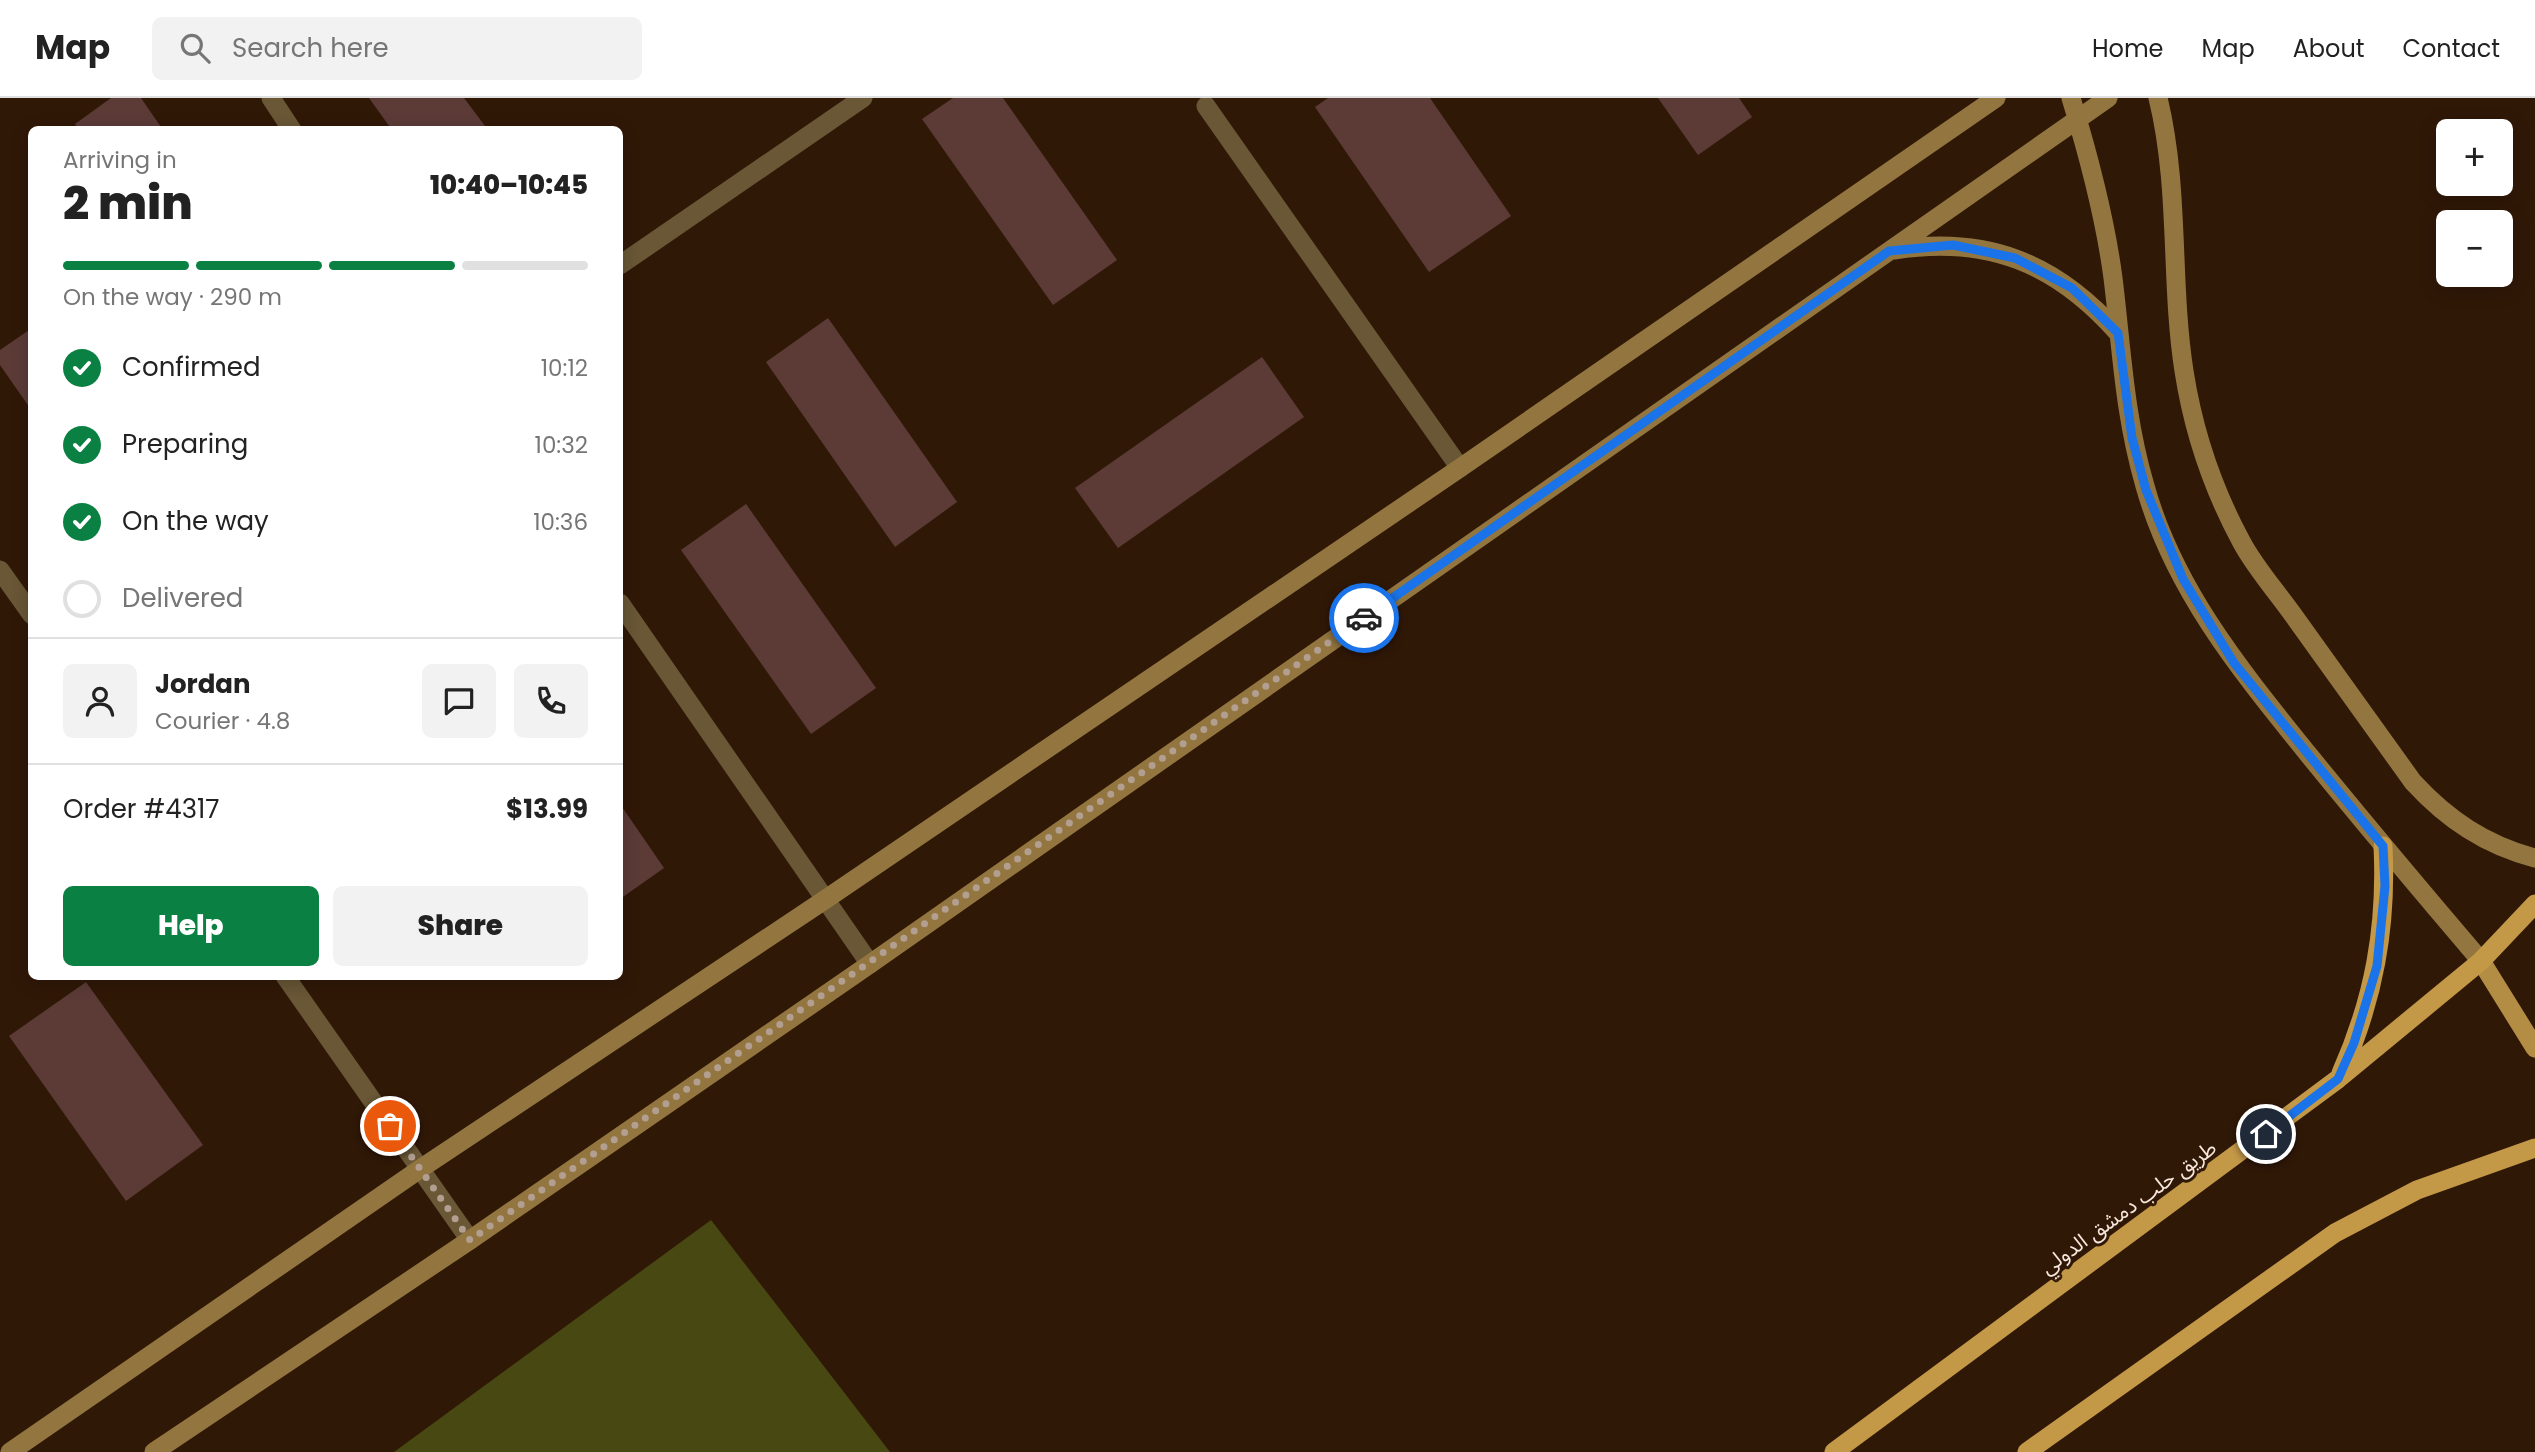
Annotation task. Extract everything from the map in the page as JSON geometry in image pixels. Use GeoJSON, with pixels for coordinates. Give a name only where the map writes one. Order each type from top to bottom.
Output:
{"type":"FeatureCollection","features":[{"type":"Feature","properties":{"kind":"highway"},"geometry":{"type":"LineString","coordinates":[[2338,1079],[2359,1030],[2377,966],[2385,886],[2383,846]]}},
{"type":"Feature","properties":{"kind":"highway","name":"طريق حلب دمشق الدولي"},"geometry":{"type":"LineString","coordinates":[[1834,1452],[2338,1079],[2481,961],[2535,904]]}},
{"type":"Feature","properties":{"kind":"highway"},"geometry":{"type":"LineString","coordinates":[[2027,1452],[2335,1233],[2417,1190],[2535,1148]]}},
{"type":"Feature","properties":{"kind":"main road"},"geometry":{"type":"LineString","coordinates":[[1967,118],[1981,98]]}},
{"type":"Feature","properties":{"kind":"main road"},"geometry":{"type":"LineString","coordinates":[[10,1452],[420,1169],[826,899],[1460,468],[1996,98]]}},
{"type":"Feature","properties":{"kind":"main road"},"geometry":{"type":"LineString","coordinates":[[2071,98],[2095,184],[2113,276],[2132,438],[2146,490],[2183,579],[2234,663],[2481,961],[2535,1048]]}},
{"type":"Feature","properties":{"kind":"main road"},"geometry":{"type":"LineString","coordinates":[[154,1452],[470,1240],[870,964],[2108,98]]}},
{"type":"Feature","properties":{"kind":"main road"},"geometry":{"type":"LineString","coordinates":[[2158,98],[2165,127],[2172,188],[2177,313],[2185,373],[2198,432],[2213,477],[2242,543],[2413,782],[2432,803],[2479,837],[2535,858]]}},
{"type":"Feature","properties":{"kind":"main road"},"geometry":{"type":"LineString","coordinates":[[1889,251],[1953,245],[2015,258],[2072,288],[2118,333]]}},
{"type":"Feature","properties":{"kind":"street"},"geometry":{"type":"LineString","coordinates":[[271,98],[289,126]]}},
{"type":"Feature","properties":{"kind":"street"},"geometry":{"type":"LineString","coordinates":[[623,263],[863,98]]}},
{"type":"Feature","properties":{"kind":"street"},"geometry":{"type":"LineString","coordinates":[[1206,106],[1460,468]]}},
{"type":"Feature","properties":{"kind":"street"},"geometry":{"type":"LineString","coordinates":[[0,570],[28,609]]}},
{"type":"Feature","properties":{"kind":"street"},"geometry":{"type":"LineString","coordinates":[[623,607],[870,964]]}},
{"type":"Feature","properties":{"kind":"street"},"geometry":{"type":"LineString","coordinates":[[288,980],[470,1240]]}},
{"type":"Feature","properties":{"kind":"shaded area"},"geometry":{"type":"Polygon","coordinates":[[[711,1220],[890,1452],[394,1452],[711,1220]]]}},
{"type":"Feature","properties":{"kind":"building"},"geometry":{"type":"Polygon","coordinates":[[[111,98],[141,98],[160,126],[76,126],[75,124],[111,98]]]}},
{"type":"Feature","properties":{"kind":"building"},"geometry":{"type":"Polygon","coordinates":[[[369,98],[464,98],[485,126],[389,126],[369,98]]]}},
{"type":"Feature","properties":{"kind":"building"},"geometry":{"type":"Polygon","coordinates":[[[953,98],[1003,98],[1117,260],[1053,305],[922,119],[953,98]]]}},
{"type":"Feature","properties":{"kind":"building"},"geometry":{"type":"Polygon","coordinates":[[[1328,98],[1430,98],[1511,216],[1429,272],[1315,107],[1328,98]]]}},
{"type":"Feature","properties":{"kind":"building"},"geometry":{"type":"Polygon","coordinates":[[[1658,98],[1739,98],[1752,117],[1698,155],[1658,98]]]}},
{"type":"Feature","properties":{"kind":"building"},"geometry":{"type":"Polygon","coordinates":[[[828,318],[957,502],[895,547],[766,362],[828,318]]]}},
{"type":"Feature","properties":{"kind":"building"},"geometry":{"type":"Polygon","coordinates":[[[28,331],[28,405],[0,365],[0,350],[28,331]]]}},
{"type":"Feature","properties":{"kind":"building"},"geometry":{"type":"Polygon","coordinates":[[[1262,357],[1304,417],[1118,548],[1075,488],[1262,357]]]}},
{"type":"Feature","properties":{"kind":"building"},"geometry":{"type":"Polygon","coordinates":[[[746,504],[876,688],[811,734],[681,550],[746,504]]]}},
{"type":"Feature","properties":{"kind":"building"},"geometry":{"type":"Polygon","coordinates":[[[623,808],[664,868],[623,897],[623,808]]]}},
{"type":"Feature","properties":{"kind":"building"},"geometry":{"type":"Polygon","coordinates":[[[86,982],[203,1145],[126,1201],[9,1036],[86,982]]]}},
{"type":"Feature","properties":{"kind":"way so far"},"geometry":{"type":"LineString","coordinates":[[390,1126],[470,1240],[1364,618]]}},
{"type":"Feature","properties":{"kind":"route"},"geometry":{"type":"LineString","coordinates":[[1364,618],[1889,251],[1953,245],[2015,258],[2045,271],[2072,288],[2118,333],[2122,386],[2146,490],[2183,579],[2207,622],[2234,663],[2383,846],[2383,926],[2368,1005],[2354,1043],[2338,1079],[2266,1134]]}}]}
